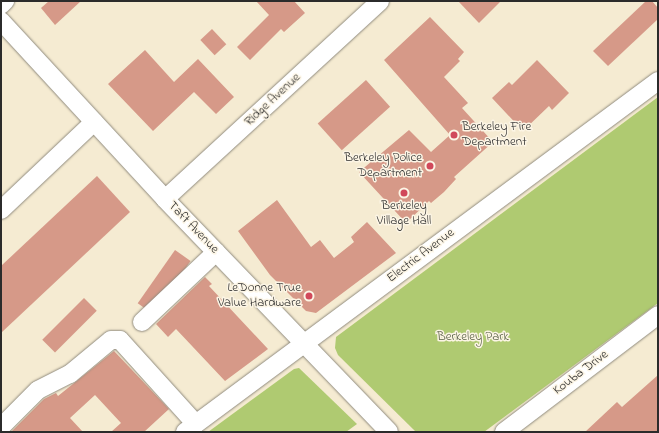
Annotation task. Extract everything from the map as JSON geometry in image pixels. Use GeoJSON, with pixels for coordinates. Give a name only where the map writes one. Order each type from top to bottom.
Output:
{"type":"FeatureCollection","features":[{"type":"Feature","properties":{"kind":"street"},"geometry":{"type":"LineString","coordinates":[[1,5],[5,1]]}},
{"type":"Feature","properties":{"kind":"street","name":"Ridge Avenue"},"geometry":{"type":"LineString","coordinates":[[165,199],[380,1]]}},
{"type":"Feature","properties":{"kind":"street","name":"Taft Avenue"},"geometry":{"type":"LineString","coordinates":[[1,21],[165,199],[389,432]]}},
{"type":"Feature","properties":{"kind":"street","name":"Electric Avenue"},"geometry":{"type":"LineString","coordinates":[[191,428],[303,343],[658,81]]}},
{"type":"Feature","properties":{"kind":"street"},"geometry":{"type":"LineString","coordinates":[[1,210],[94,122]]}},
{"type":"Feature","properties":{"kind":"street"},"geometry":{"type":"LineString","coordinates":[[142,322],[216,252]]}},
{"type":"Feature","properties":{"kind":"street","name":"Kouba Drive"},"geometry":{"type":"LineString","coordinates":[[504,432],[658,315]]}},
{"type":"Feature","properties":{"kind":"street"},"geometry":{"type":"LineString","coordinates":[[4,432],[1,427],[38,390],[70,374],[111,340],[120,340],[191,428]]}},
{"type":"Feature","properties":{"kind":"green space","name":"Berkeley Park"},"geometry":{"type":"Polygon","coordinates":[[[658,97],[658,303],[484,432],[416,432],[338,355],[335,348],[336,337],[658,97]]]}},
{"type":"Feature","properties":{"kind":"green space"},"geometry":{"type":"Polygon","coordinates":[[[299,368],[357,424],[346,432],[208,432],[294,369],[299,368]]]}},
{"type":"Feature","properties":{"kind":"building"},"geometry":{"type":"Polygon","coordinates":[[[49,1],[81,1],[55,25],[41,8],[49,1]]]}},
{"type":"Feature","properties":{"kind":"building"},"geometry":{"type":"Polygon","coordinates":[[[256,1],[294,1],[305,13],[284,32],[281,29],[250,60],[237,47],[269,15],[256,1]]]}},
{"type":"Feature","properties":{"kind":"building"},"geometry":{"type":"Polygon","coordinates":[[[458,1],[501,1],[479,23],[458,1]]]}},
{"type":"Feature","properties":{"kind":"building"},"geometry":{"type":"Polygon","coordinates":[[[646,1],[652,1],[658,8],[658,19],[608,66],[593,51],[646,1]]]}},
{"type":"Feature","properties":{"kind":"building"},"geometry":{"type":"Polygon","coordinates":[[[430,17],[464,52],[458,59],[460,61],[444,77],[468,103],[462,108],[493,142],[454,177],[456,179],[444,192],[431,203],[429,201],[406,223],[359,172],[409,130],[431,152],[450,135],[384,60],[430,17]]]}},
{"type":"Feature","properties":{"kind":"building"},"geometry":{"type":"Polygon","coordinates":[[[212,29],[226,44],[215,55],[200,40],[212,29]]]}},
{"type":"Feature","properties":{"kind":"building"},"geometry":{"type":"Polygon","coordinates":[[[145,50],[174,82],[198,59],[234,97],[216,114],[194,92],[153,131],[108,84],[145,50]]]}},
{"type":"Feature","properties":{"kind":"building"},"geometry":{"type":"Polygon","coordinates":[[[537,60],[569,93],[552,110],[549,106],[523,131],[492,98],[509,82],[512,85],[537,60]]]}},
{"type":"Feature","properties":{"kind":"building"},"geometry":{"type":"Polygon","coordinates":[[[366,80],[390,107],[342,150],[318,123],[366,80]]]}},
{"type":"Feature","properties":{"kind":"building"},"geometry":{"type":"Polygon","coordinates":[[[97,176],[130,212],[1,333],[1,266],[97,176]]]}},
{"type":"Feature","properties":{"kind":"building"},"geometry":{"type":"Polygon","coordinates":[[[277,200],[311,247],[320,240],[334,258],[354,242],[351,237],[367,222],[396,253],[316,313],[306,311],[270,275],[238,231],[277,200]]]}},
{"type":"Feature","properties":{"kind":"building"},"geometry":{"type":"Polygon","coordinates":[[[175,250],[191,261],[153,314],[138,303],[175,250]]]}},
{"type":"Feature","properties":{"kind":"building"},"geometry":{"type":"Polygon","coordinates":[[[205,277],[212,284],[209,286],[268,349],[225,381],[176,329],[168,337],[156,324],[205,277]]]}},
{"type":"Feature","properties":{"kind":"building"},"geometry":{"type":"Polygon","coordinates":[[[84,298],[97,311],[55,352],[42,340],[84,298]]]}},
{"type":"Feature","properties":{"kind":"building"},"geometry":{"type":"Polygon","coordinates":[[[114,351],[169,409],[144,432],[111,432],[121,423],[95,395],[70,418],[83,432],[11,432],[44,399],[56,393],[58,396],[114,351]]]}},
{"type":"Feature","properties":{"kind":"building"},"geometry":{"type":"Polygon","coordinates":[[[658,375],[658,432],[585,432],[617,402],[622,407],[658,375]]]}},
{"type":"Feature","properties":{"kind":"place","name":"Berkeley Fire Department"},"geometry":{"type":"Point","coordinates":[454,135]}},
{"type":"Feature","properties":{"kind":"place","name":"Berkeley Police Department"},"geometry":{"type":"Point","coordinates":[430,166]}},
{"type":"Feature","properties":{"kind":"place","name":"Berkeley Village Hall"},"geometry":{"type":"Point","coordinates":[404,193]}},
{"type":"Feature","properties":{"kind":"place","name":"LeDonne True Value Hardware"},"geometry":{"type":"Point","coordinates":[309,296]}}]}
